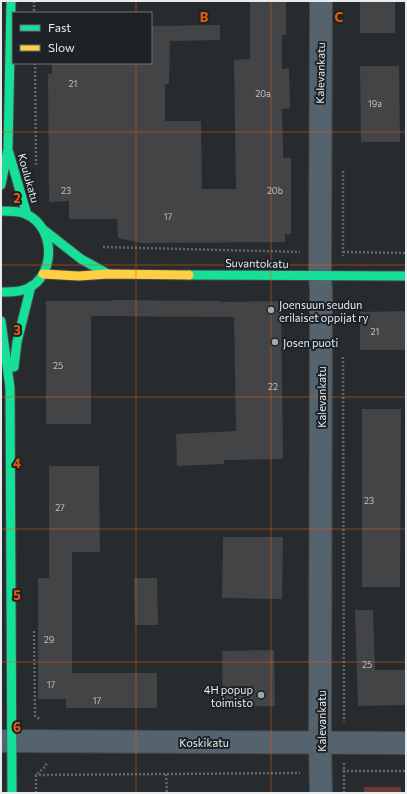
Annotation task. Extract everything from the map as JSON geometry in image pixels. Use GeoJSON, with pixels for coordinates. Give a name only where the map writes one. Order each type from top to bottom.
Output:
{"type":"FeatureCollection","features":[{"type":"Feature","properties":{"kind":"main road","name":"Koulukatu"},"geometry":{"type":"LineString","coordinates":[[1,185],[8,149],[11,1]]}},
{"type":"Feature","properties":{"kind":"main road","name":"Koulukatu"},"geometry":{"type":"LineString","coordinates":[[8,149],[27,215]]}},
{"type":"Feature","properties":{"kind":"main road"},"geometry":{"type":"LineString","coordinates":[[1,211],[11,211],[27,215]]}},
{"type":"Feature","properties":{"kind":"main road","name":"Suvantokatu"},"geometry":{"type":"LineString","coordinates":[[27,215],[81,259],[108,274]]}},
{"type":"Feature","properties":{"kind":"main road"},"geometry":{"type":"LineString","coordinates":[[1,292],[14,292],[31,286],[43,274],[48,262],[50,247],[44,230]]}},
{"type":"Feature","properties":{"kind":"main road","name":"Suvantokatu"},"geometry":{"type":"LineString","coordinates":[[43,274],[78,276],[108,274],[406,276]]}},
{"type":"Feature","properties":{"kind":"main road"},"geometry":{"type":"LineString","coordinates":[[10,388],[18,342],[31,286]]}},
{"type":"Feature","properties":{"kind":"main road"},"geometry":{"type":"LineString","coordinates":[[1,321],[10,388],[6,741],[12,775],[12,793]]}},
{"type":"Feature","properties":{"kind":"street","name":"Kalevankatu"},"geometry":{"type":"LineString","coordinates":[[321,1],[321,793]]}},
{"type":"Feature","properties":{"kind":"street","name":"Koskikatu"},"geometry":{"type":"LineString","coordinates":[[6,741],[406,743]]}},
{"type":"Feature","properties":{"kind":"path"},"geometry":{"type":"LineString","coordinates":[[34,1],[34,12]]}},
{"type":"Feature","properties":{"kind":"path"},"geometry":{"type":"LineString","coordinates":[[343,164],[343,276]]}},
{"type":"Feature","properties":{"kind":"path"},"geometry":{"type":"LineString","coordinates":[[99,246],[406,253]]}},
{"type":"Feature","properties":{"kind":"path"},"geometry":{"type":"LineString","coordinates":[[343,354],[344,793]]}},
{"type":"Feature","properties":{"kind":"path"},"geometry":{"type":"LineString","coordinates":[[34,629],[35,716],[47,724],[46,766],[36,775],[36,793]]}},
{"type":"Feature","properties":{"kind":"path"},"geometry":{"type":"LineString","coordinates":[[12,775],[406,771]]}},
{"type":"Feature","properties":{"kind":"path"},"geometry":{"type":"LineString","coordinates":[[166,774],[167,793]]}},
{"type":"Feature","properties":{"kind":"shaded area"},"geometry":{"type":"Polygon","coordinates":[[[364,787],[401,787],[401,793],[364,793],[364,787]]]}},
{"type":"Feature","properties":{"kind":"building"},"geometry":{"type":"Polygon","coordinates":[[[250,1],[286,1],[286,35],[282,35],[282,69],[289,68],[290,108],[282,109],[283,158],[291,158],[291,234],[285,234],[285,242],[141,243],[118,238],[117,219],[69,219],[69,201],[49,202],[48,74],[52,74],[52,64],[152,64],[152,26],[220,25],[220,40],[170,41],[169,84],[165,84],[165,121],[201,121],[202,189],[236,189],[234,60],[250,59],[250,1]]]}},
{"type":"Feature","properties":{"kind":"building"},"geometry":{"type":"Polygon","coordinates":[[[360,1],[395,1],[395,33],[360,33],[360,1]]]}},
{"type":"Feature","properties":{"kind":"building"},"geometry":{"type":"Polygon","coordinates":[[[360,66],[399,66],[400,142],[361,142],[360,66]]]}},
{"type":"Feature","properties":{"kind":"building"},"geometry":{"type":"Polygon","coordinates":[[[112,300],[220,302],[281,301],[283,459],[224,460],[224,464],[177,466],[176,434],[236,431],[234,317],[91,316],[91,424],[46,424],[46,301],[112,300]]]}},
{"type":"Feature","properties":{"kind":"building"},"geometry":{"type":"Polygon","coordinates":[[[406,311],[406,350],[360,350],[360,312],[406,311]]]}},
{"type":"Feature","properties":{"kind":"building"},"geometry":{"type":"Polygon","coordinates":[[[362,409],[401,409],[400,587],[362,587],[362,409]]]}},
{"type":"Feature","properties":{"kind":"building"},"geometry":{"type":"Polygon","coordinates":[[[49,466],[99,466],[100,552],[72,552],[72,673],[157,673],[157,708],[66,708],[66,699],[38,699],[38,578],[49,578],[49,466]]]}},
{"type":"Feature","properties":{"kind":"building"},"geometry":{"type":"Polygon","coordinates":[[[223,537],[283,537],[282,599],[222,598],[223,537]]]}},
{"type":"Feature","properties":{"kind":"building"},"geometry":{"type":"Polygon","coordinates":[[[134,578],[157,578],[158,625],[135,625],[134,578]]]}},
{"type":"Feature","properties":{"kind":"building"},"geometry":{"type":"Polygon","coordinates":[[[355,610],[373,610],[375,670],[406,670],[406,705],[358,706],[355,610]]]}},
{"type":"Feature","properties":{"kind":"building"},"geometry":{"type":"Polygon","coordinates":[[[274,650],[275,706],[223,707],[222,651],[274,650]]]}},
{"type":"Feature","properties":{"kind":"traffic: fast"},"geometry":{"type":"LineString","coordinates":[[1,185],[8,149],[11,1]]}},
{"type":"Feature","properties":{"kind":"traffic: fast"},"geometry":{"type":"LineString","coordinates":[[9,153],[27,215]]}},
{"type":"Feature","properties":{"kind":"traffic: fast"},"geometry":{"type":"LineString","coordinates":[[1,211],[21,212],[32,218],[40,225],[48,244],[47,265],[43,275],[36,283],[24,290],[15,292],[1,292]]}},
{"type":"Feature","properties":{"kind":"traffic: fast"},"geometry":{"type":"LineString","coordinates":[[44,230],[81,259],[108,274]]}},
{"type":"Feature","properties":{"kind":"traffic: fast"},"geometry":{"type":"LineString","coordinates":[[189,275],[406,276]]}},
{"type":"Feature","properties":{"kind":"traffic: fast"},"geometry":{"type":"LineString","coordinates":[[14,367],[17,342],[31,286]]}},
{"type":"Feature","properties":{"kind":"traffic: fast"},"geometry":{"type":"LineString","coordinates":[[1,321],[10,388],[12,793]]}},
{"type":"Feature","properties":{"kind":"traffic: slow"},"geometry":{"type":"LineString","coordinates":[[43,274],[79,276],[108,274],[189,275]]}},
{"type":"Feature","properties":{"kind":"place","name":"Joensuun seudun erilaiset oppijat ry"},"geometry":{"type":"Point","coordinates":[271,310]}},
{"type":"Feature","properties":{"kind":"place","name":"Josen puoti"},"geometry":{"type":"Point","coordinates":[275,342]}},
{"type":"Feature","properties":{"kind":"place","name":"4H popup toimisto"},"geometry":{"type":"Point","coordinates":[261,695]}}]}
